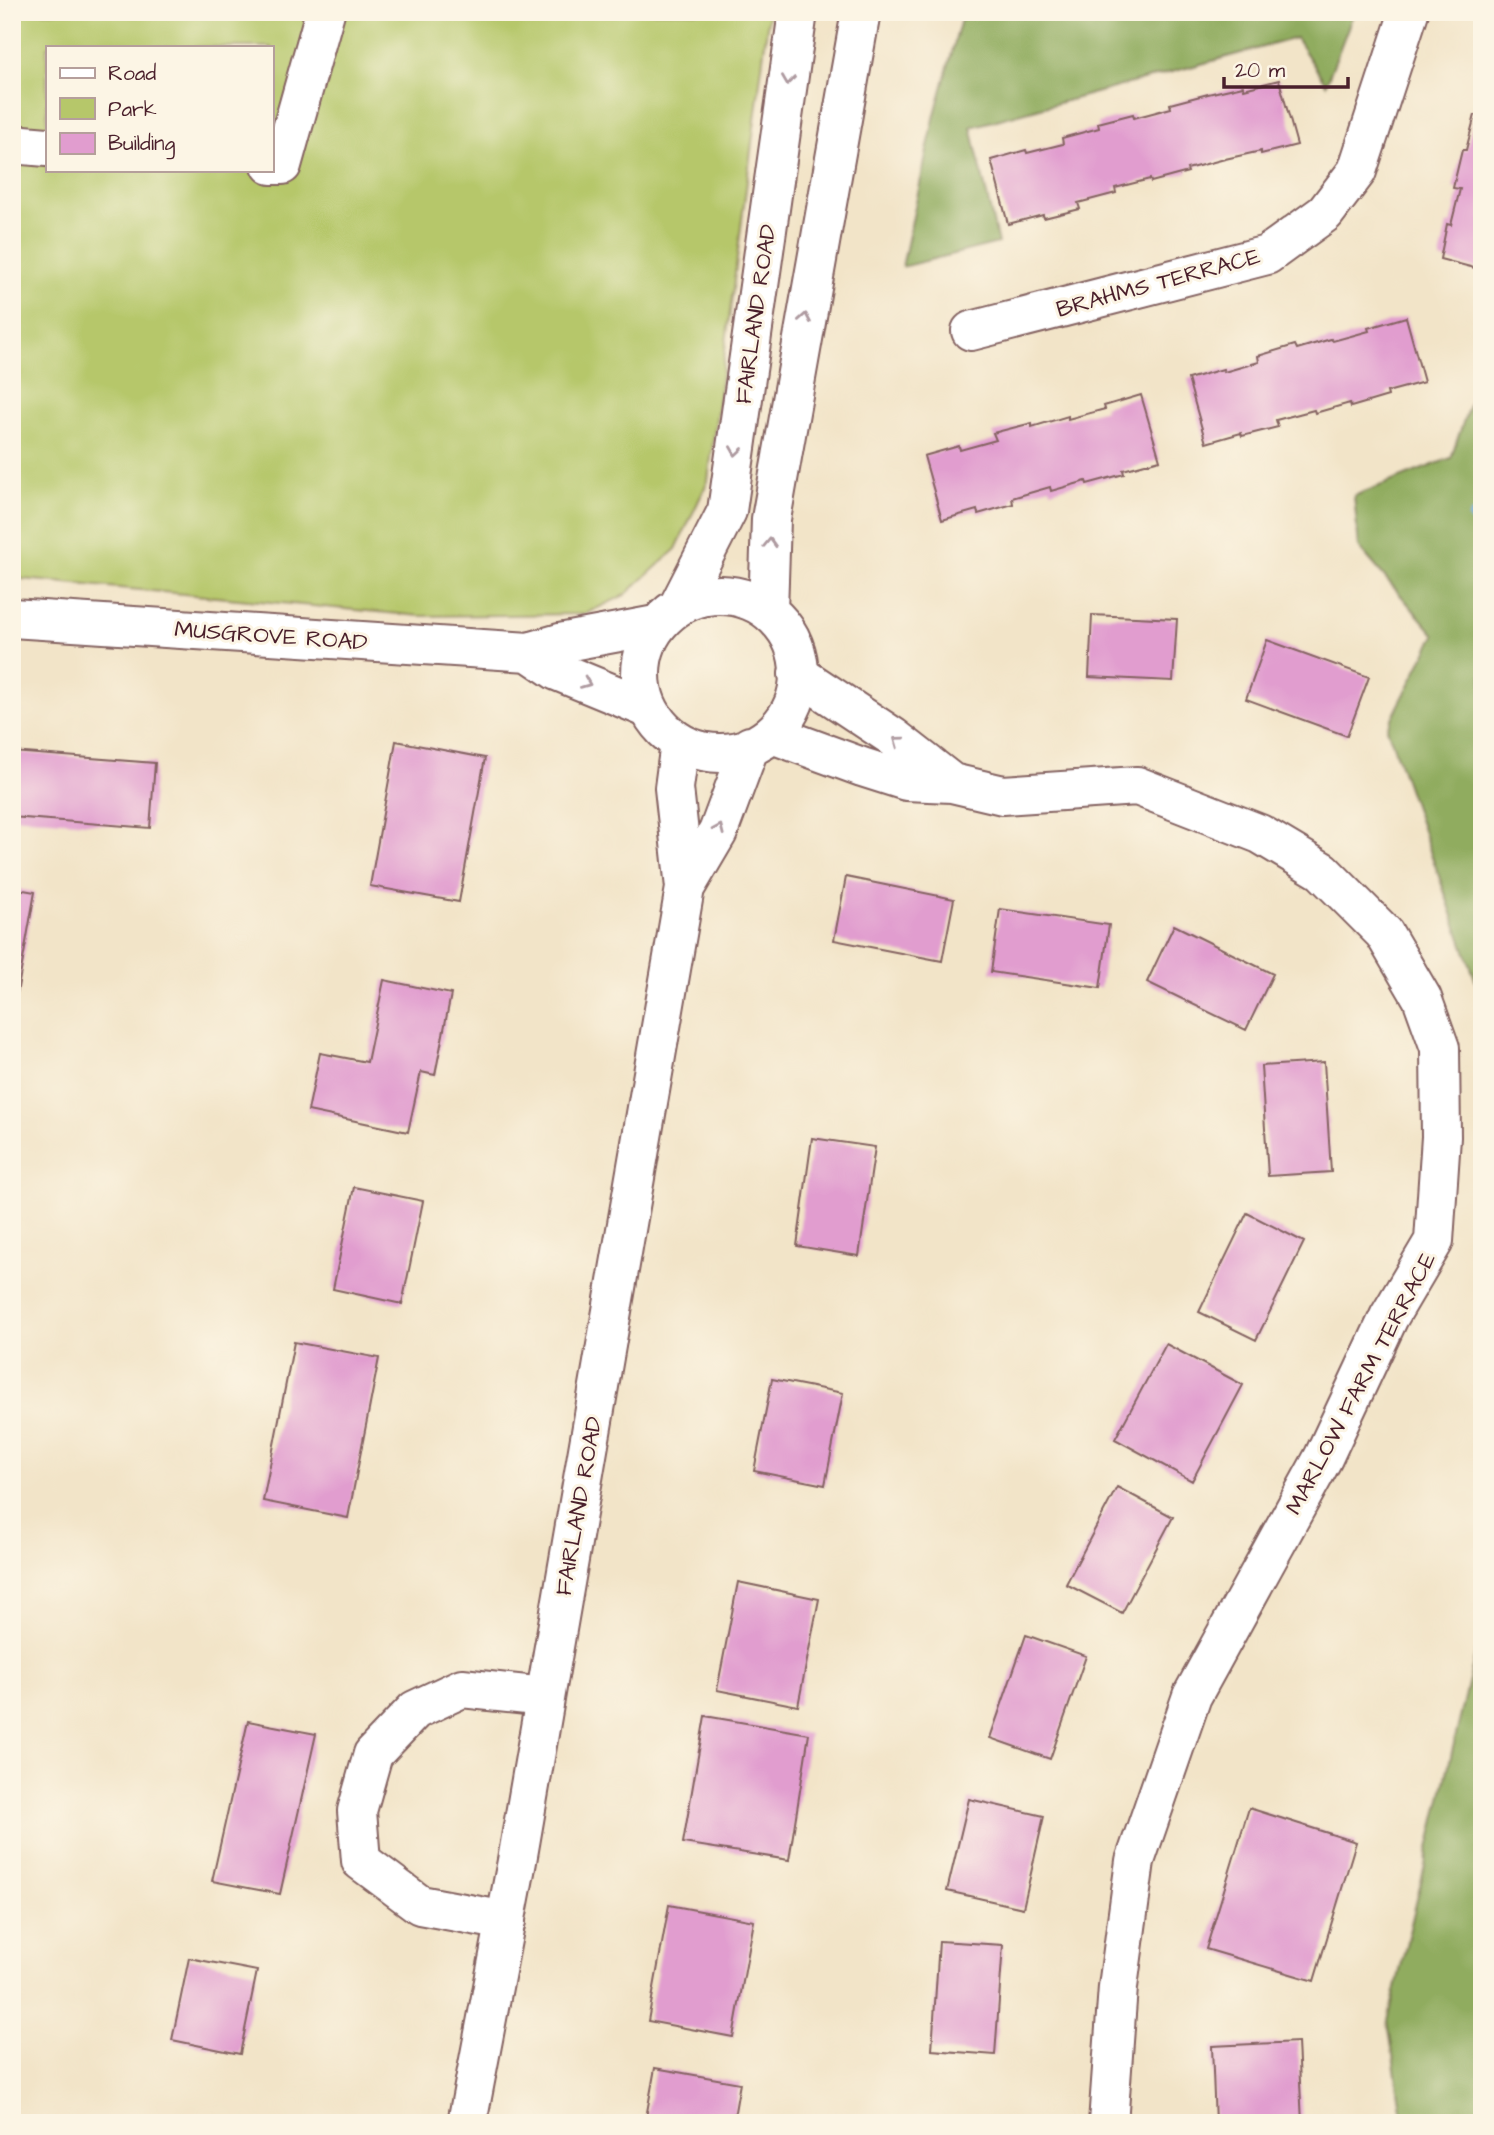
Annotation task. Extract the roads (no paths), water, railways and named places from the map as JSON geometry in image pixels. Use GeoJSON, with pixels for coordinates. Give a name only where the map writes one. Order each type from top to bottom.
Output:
{"type":"FeatureCollection","features":[{"type":"Feature","properties":{"kind":"street"},"geometry":{"type":"LineString","coordinates":[[273,165],[282,166],[325,12]]}},
{"type":"Feature","properties":{"kind":"street","name":"FAIRLAND ROAD"},"geometry":{"type":"LineString","coordinates":[[667,615],[727,511],[798,12]]}},
{"type":"Feature","properties":{"kind":"street","name":"FAIRLAND ROAD"},"geometry":{"type":"LineString","coordinates":[[768,611],[771,519],[861,12]]}},
{"type":"Feature","properties":{"kind":"street","name":"BRAHMS TERRACE"},"geometry":{"type":"LineString","coordinates":[[971,331],[1267,255],[1325,213],[1357,171],[1409,12]]}},
{"type":"Feature","properties":{"kind":"street"},"geometry":{"type":"LineString","coordinates":[[12,144],[46,147]]}},
{"type":"Feature","properties":{"kind":"street"},"geometry":{"type":"LineString","coordinates":[[529,652],[557,671],[647,708],[680,743],[712,753],[733,752],[761,740],[782,723],[794,702],[799,674],[796,654],[786,631],[768,611],[732,595],[709,594],[667,615],[642,655],[640,680],[647,708]]}},
{"type":"Feature","properties":{"kind":"street","name":"MUSGROVE ROAD"},"geometry":{"type":"LineString","coordinates":[[12,618],[529,652],[667,615]]}},
{"type":"Feature","properties":{"kind":"street","name":"MARLOW FARM TERRACE"},"geometry":{"type":"LineString","coordinates":[[799,674],[893,737],[952,783]]}},
{"type":"Feature","properties":{"kind":"street","name":"FAIRLAND ROAD"},"geometry":{"type":"LineString","coordinates":[[685,888],[718,832],[761,740]]}},
{"type":"Feature","properties":{"kind":"street","name":"MARLOW FARM TERRACE"},"geometry":{"type":"LineString","coordinates":[[761,740],[906,781],[952,783],[1003,795],[1137,786],[1260,834],[1322,871],[1384,933],[1422,998],[1440,1048],[1441,1137],[1434,1241],[1389,1317],[1323,1458],[1192,1696],[1135,1861],[1118,1987],[1108,2123]]}},
{"type":"Feature","properties":{"kind":"street","name":"FAIRLAND ROAD"},"geometry":{"type":"LineString","coordinates":[[467,2123],[506,1921],[685,888],[674,788],[680,743]]}},
{"type":"Feature","properties":{"kind":"street"},"geometry":{"type":"LineString","coordinates":[[506,1921],[420,1905],[361,1861],[357,1811],[373,1754],[415,1710],[462,1688],[545,1697]]}},
{"type":"Feature","properties":{"kind":"waterway"},"geometry":{"type":"LineString","coordinates":[[1474,518],[1482,524]]}}]}
